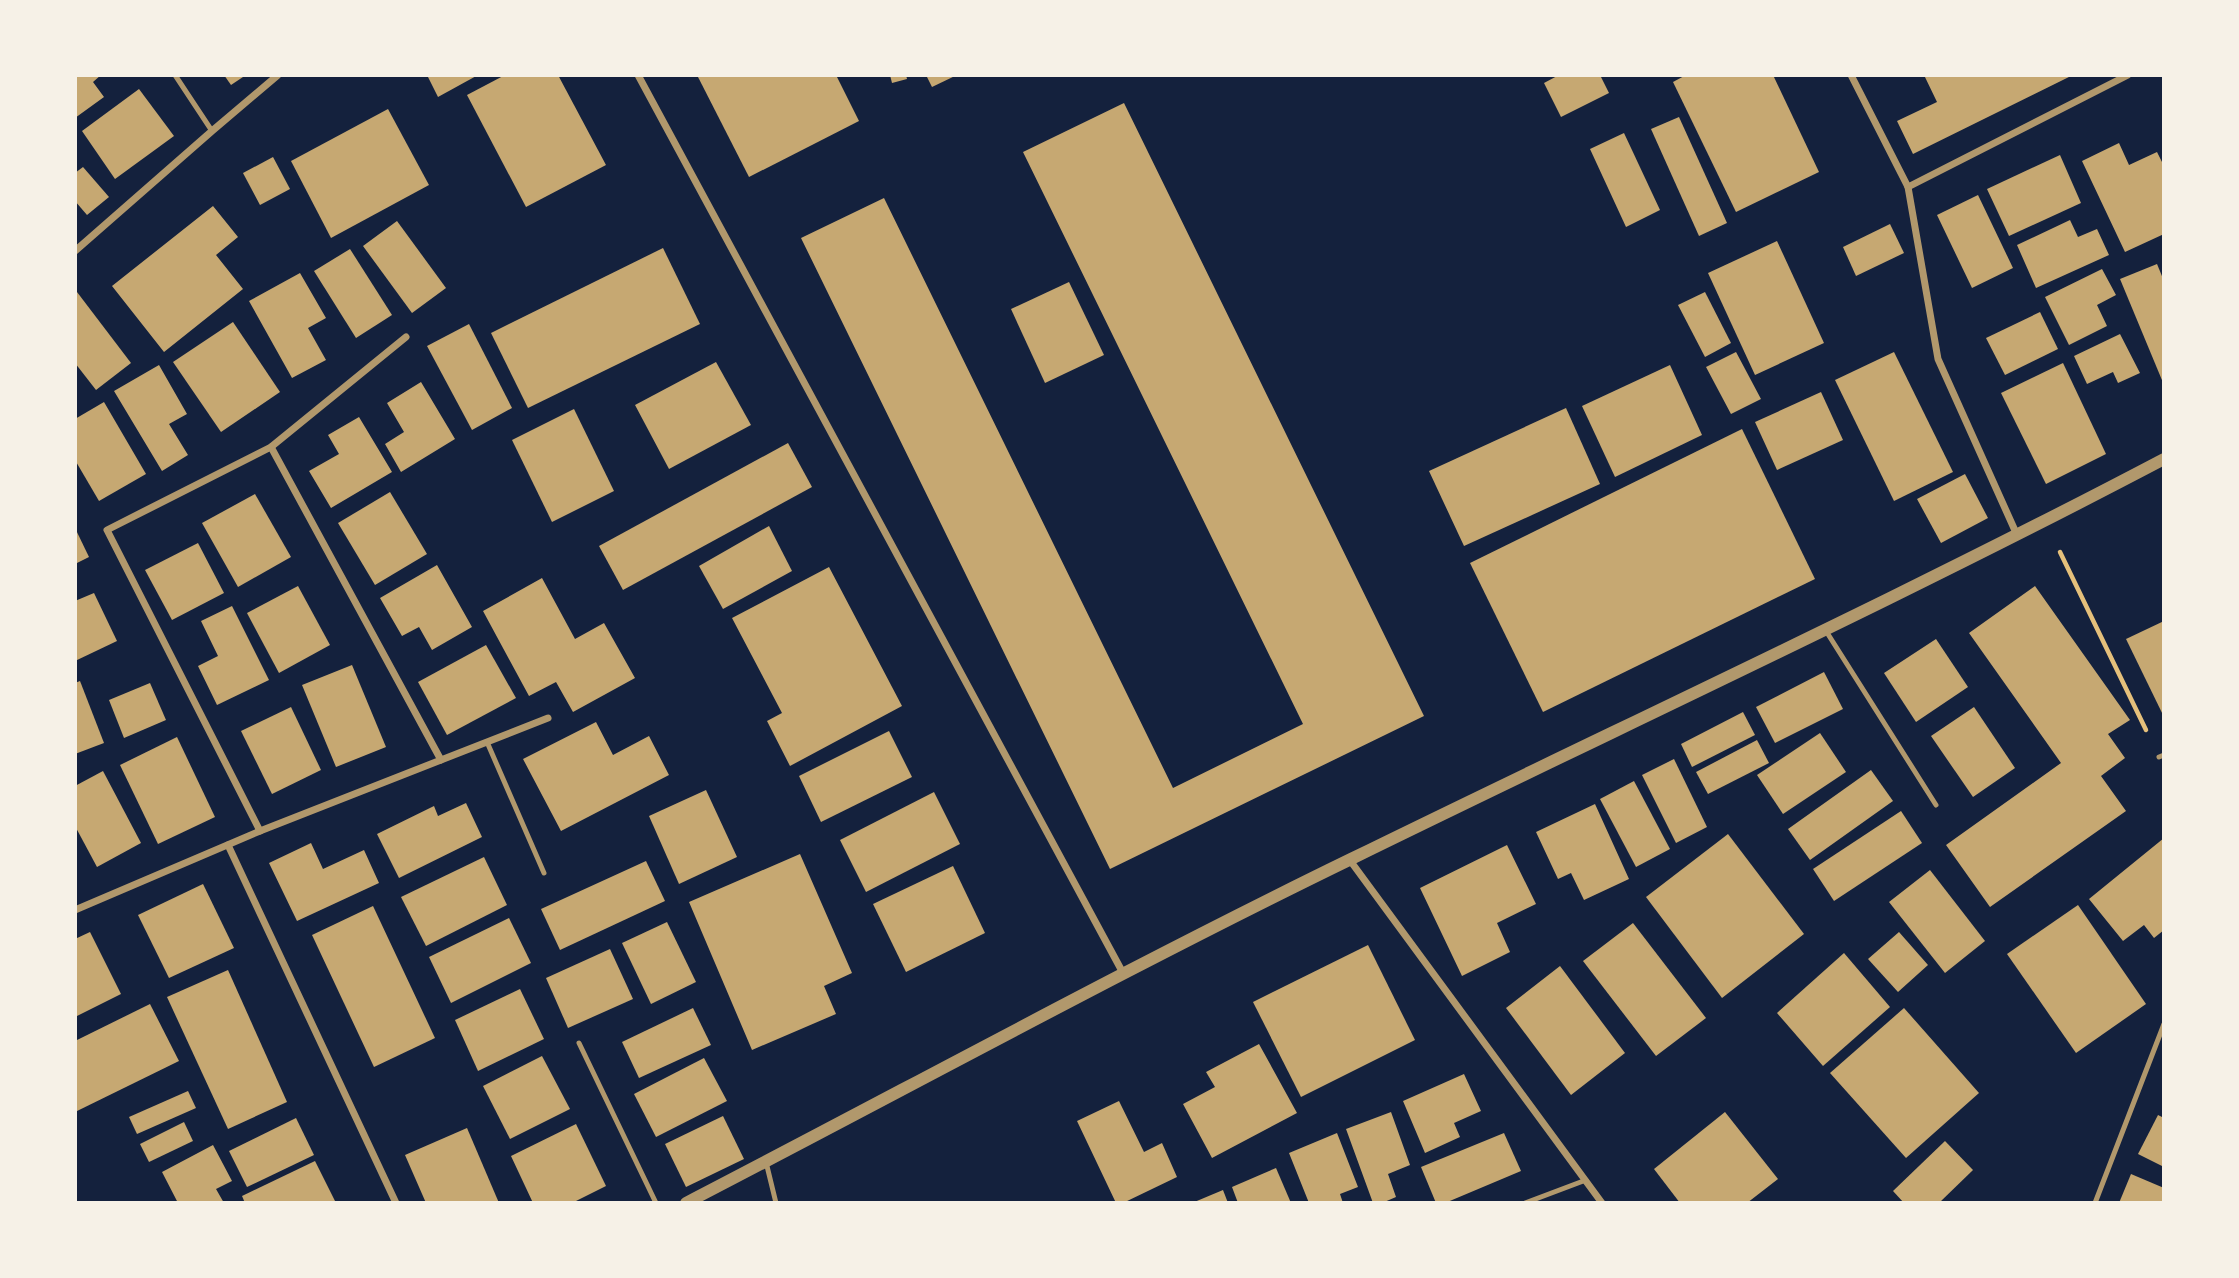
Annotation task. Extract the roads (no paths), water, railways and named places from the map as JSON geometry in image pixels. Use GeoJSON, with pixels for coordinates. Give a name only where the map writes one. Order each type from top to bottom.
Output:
{"type":"FeatureCollection","features":[{"type":"Feature","properties":{"kind":"street"},"geometry":{"type":"LineString","coordinates":[[75,251],[278,75]]}},
{"type":"Feature","properties":{"kind":"street"},"geometry":{"type":"LineString","coordinates":[[638,75],[1123,973]]}},
{"type":"Feature","properties":{"kind":"street"},"geometry":{"type":"LineString","coordinates":[[1851,75],[1908,187],[1938,359],[2017,535]]}},
{"type":"Feature","properties":{"kind":"street"},"geometry":{"type":"LineString","coordinates":[[1908,187],[2128,75]]}},
{"type":"Feature","properties":{"kind":"street"},"geometry":{"type":"LineString","coordinates":[[260,831],[107,530],[271,447],[406,337]]}},
{"type":"Feature","properties":{"kind":"street"},"geometry":{"type":"LineString","coordinates":[[271,447],[441,760]]}},
{"type":"Feature","properties":{"kind":"street"},"geometry":{"type":"LineString","coordinates":[[687,1203],[1123,973],[1349,859],[1826,631],[2045,522],[2164,459]]}},
{"type":"Feature","properties":{"kind":"street"},"geometry":{"type":"LineString","coordinates":[[75,910],[260,831],[548,718]]}},
{"type":"Feature","properties":{"kind":"street"},"geometry":{"type":"LineString","coordinates":[[228,845],[396,1203]]}},
{"type":"Feature","properties":{"kind":"street"},"geometry":{"type":"LineString","coordinates":[[1349,859],[1602,1203]]}},
{"type":"Feature","properties":{"kind":"lane"},"geometry":{"type":"LineString","coordinates":[[175,75],[212,131]]}},
{"type":"Feature","properties":{"kind":"lane"},"geometry":{"type":"LineString","coordinates":[[1826,631],[1936,805]]}},
{"type":"Feature","properties":{"kind":"lane"},"geometry":{"type":"LineString","coordinates":[[486,742],[544,873]]}},
{"type":"Feature","properties":{"kind":"lane"},"geometry":{"type":"LineString","coordinates":[[2095,1203],[2164,1024]]}},
{"type":"Feature","properties":{"kind":"lane"},"geometry":{"type":"LineString","coordinates":[[579,1043],[656,1203]]}},
{"type":"Feature","properties":{"kind":"lane"},"geometry":{"type":"LineString","coordinates":[[766,1162],[776,1203]]}},
{"type":"Feature","properties":{"kind":"lane"},"geometry":{"type":"LineString","coordinates":[[1525,1203],[1586,1180]]}}]}
